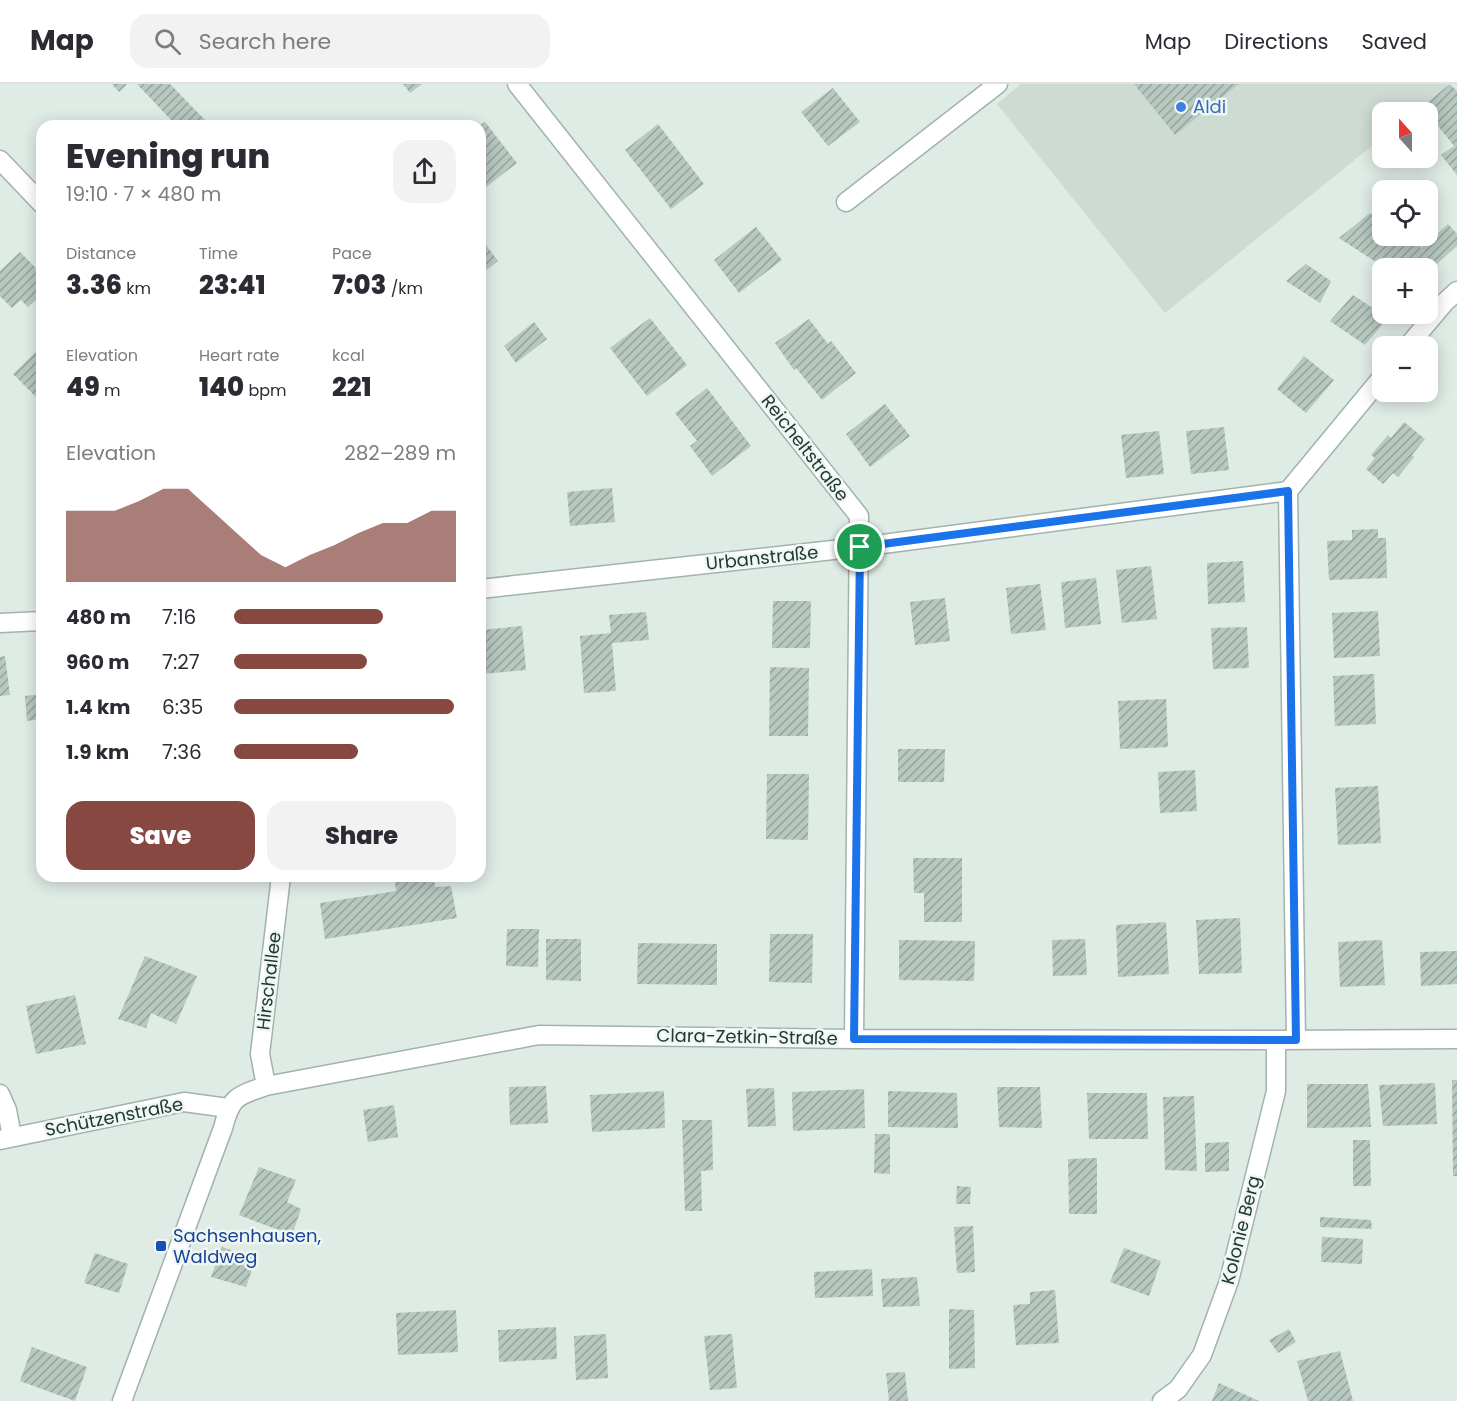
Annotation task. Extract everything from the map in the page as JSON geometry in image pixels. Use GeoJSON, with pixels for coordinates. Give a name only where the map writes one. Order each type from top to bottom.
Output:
{"type":"FeatureCollection","features":[{"type":"Feature","properties":{"kind":"street","name":"Reicheltstraße"},"geometry":{"type":"LineString","coordinates":[[517,84],[859,516],[854,1039]]}},
{"type":"Feature","properties":{"kind":"street"},"geometry":{"type":"LineString","coordinates":[[846,202],[998,84]]}},
{"type":"Feature","properties":{"kind":"street"},"geometry":{"type":"LineString","coordinates":[[0,160],[36,198]]}},
{"type":"Feature","properties":{"kind":"street"},"geometry":{"type":"LineString","coordinates":[[1416,336],[1444,302],[1457,291]]}},
{"type":"Feature","properties":{"kind":"street"},"geometry":{"type":"LineString","coordinates":[[1296,1040],[1288,491],[1372,389]]}},
{"type":"Feature","properties":{"kind":"street","name":"Urbanstraße"},"geometry":{"type":"LineString","coordinates":[[486,588],[860,547],[1288,491]]}},
{"type":"Feature","properties":{"kind":"street"},"geometry":{"type":"LineString","coordinates":[[0,623],[36,621]]}},
{"type":"Feature","properties":{"kind":"street","name":"Hirschallee"},"geometry":{"type":"LineString","coordinates":[[266,1086],[260,1054],[280,882]]}},
{"type":"Feature","properties":{"kind":"street","name":"Clara-Zetkin-Straße"},"geometry":{"type":"LineString","coordinates":[[228,1108],[241,1094],[266,1086],[538,1035],[854,1039],[1457,1039]]}},
{"type":"Feature","properties":{"kind":"street","name":"Kolonie Berg"},"geometry":{"type":"LineString","coordinates":[[1162,1401],[1178,1389],[1202,1355],[1229,1281],[1276,1091],[1276,1040]]}},
{"type":"Feature","properties":{"kind":"street"},"geometry":{"type":"LineString","coordinates":[[0,1094],[7,1110],[6,1138]]}},
{"type":"Feature","properties":{"kind":"street","name":"Schützenstraße"},"geometry":{"type":"LineString","coordinates":[[6,1138],[184,1101],[228,1108]]}},
{"type":"Feature","properties":{"kind":"street"},"geometry":{"type":"LineString","coordinates":[[122,1401],[223,1128],[228,1108]]}},
{"type":"Feature","properties":{"kind":"shaded area"},"geometry":{"type":"Polygon","coordinates":[[[1021,84],[1449,84],[1426,102],[1372,102],[1372,146],[1165,313],[997,104],[1021,84]]]}},
{"type":"Feature","properties":{"kind":"building"},"geometry":{"type":"Polygon","coordinates":[[[112,84],[127,84],[119,92],[112,84]]]}},
{"type":"Feature","properties":{"kind":"building"},"geometry":{"type":"Polygon","coordinates":[[[137,84],[170,84],[205,120],[171,120],[137,84]]]}},
{"type":"Feature","properties":{"kind":"building"},"geometry":{"type":"Polygon","coordinates":[[[403,84],[422,84],[410,93],[403,84]]]}},
{"type":"Feature","properties":{"kind":"building","name":"Aldi"},"geometry":{"type":"Polygon","coordinates":[[[1134,84],[1239,84],[1175,135],[1134,84]]]}},
{"type":"Feature","properties":{"kind":"building"},"geometry":{"type":"Polygon","coordinates":[[[1450,84],[1457,91],[1457,175],[1441,155],[1454,146],[1438,126],[1438,102],[1427,102],[1450,84]]]}},
{"type":"Feature","properties":{"kind":"building"},"geometry":{"type":"Polygon","coordinates":[[[833,88],[860,122],[828,146],[801,112],[833,88]]]}},
{"type":"Feature","properties":{"kind":"building"},"geometry":{"type":"Polygon","coordinates":[[[486,123],[517,163],[486,187],[486,123]]]}},
{"type":"Feature","properties":{"kind":"building"},"geometry":{"type":"Polygon","coordinates":[[[658,124],[704,184],[671,209],[625,150],[658,124]]]}},
{"type":"Feature","properties":{"kind":"building"},"geometry":{"type":"Polygon","coordinates":[[[1370,213],[1372,214],[1372,246],[1421,246],[1420,249],[1423,246],[1438,246],[1438,233],[1448,224],[1457,234],[1457,246],[1438,263],[1438,258],[1372,260],[1339,238],[1370,213]]]}},
{"type":"Feature","properties":{"kind":"building"},"geometry":{"type":"Polygon","coordinates":[[[756,227],[782,260],[739,293],[714,260],[756,227]]]}},
{"type":"Feature","properties":{"kind":"building"},"geometry":{"type":"Polygon","coordinates":[[[486,245],[498,261],[486,270],[486,245]]]}},
{"type":"Feature","properties":{"kind":"building"},"geometry":{"type":"Polygon","coordinates":[[[20,252],[36,268],[36,300],[28,307],[21,300],[12,308],[0,296],[0,271],[20,252]]]}},
{"type":"Feature","properties":{"kind":"building"},"geometry":{"type":"Polygon","coordinates":[[[1306,264],[1331,281],[1320,303],[1286,281],[1306,264]]]}},
{"type":"Feature","properties":{"kind":"building"},"geometry":{"type":"Polygon","coordinates":[[[1353,295],[1372,307],[1372,324],[1383,324],[1365,345],[1330,321],[1353,295]]]}},
{"type":"Feature","properties":{"kind":"building"},"geometry":{"type":"Polygon","coordinates":[[[650,318],[687,365],[647,396],[610,348],[650,318]]]}},
{"type":"Feature","properties":{"kind":"building"},"geometry":{"type":"Polygon","coordinates":[[[809,319],[828,344],[831,341],[856,373],[822,400],[796,368],[794,370],[775,343],[809,319]]]}},
{"type":"Feature","properties":{"kind":"building"},"geometry":{"type":"Polygon","coordinates":[[[534,322],[547,339],[516,363],[504,346],[534,322]]]}},
{"type":"Feature","properties":{"kind":"building"},"geometry":{"type":"Polygon","coordinates":[[[36,352],[36,397],[13,374],[36,352]]]}},
{"type":"Feature","properties":{"kind":"building"},"geometry":{"type":"Polygon","coordinates":[[[1304,356],[1334,380],[1306,413],[1277,389],[1304,356]]]}},
{"type":"Feature","properties":{"kind":"building"},"geometry":{"type":"Polygon","coordinates":[[[707,388],[751,446],[712,476],[690,446],[697,441],[675,413],[707,388]]]}},
{"type":"Feature","properties":{"kind":"building"},"geometry":{"type":"Polygon","coordinates":[[[885,404],[910,436],[870,467],[846,434],[885,404]]]}},
{"type":"Feature","properties":{"kind":"building"},"geometry":{"type":"Polygon","coordinates":[[[1404,422],[1425,439],[1398,477],[1393,473],[1383,484],[1366,469],[1375,458],[1371,455],[1388,435],[1391,438],[1404,422]]]}},
{"type":"Feature","properties":{"kind":"building"},"geometry":{"type":"Polygon","coordinates":[[[1224,427],[1229,470],[1191,474],[1186,431],[1224,427]]]}},
{"type":"Feature","properties":{"kind":"building"},"geometry":{"type":"Polygon","coordinates":[[[1159,431],[1164,474],[1126,478],[1121,435],[1159,431]]]}},
{"type":"Feature","properties":{"kind":"building"},"geometry":{"type":"Polygon","coordinates":[[[612,488],[615,522],[570,526],[567,492],[612,488]]]}},
{"type":"Feature","properties":{"kind":"building"},"geometry":{"type":"Polygon","coordinates":[[[1378,529],[1378,538],[1386,538],[1387,578],[1329,580],[1327,541],[1352,540],[1352,530],[1378,529]]]}},
{"type":"Feature","properties":{"kind":"building"},"geometry":{"type":"Polygon","coordinates":[[[1243,561],[1245,602],[1208,604],[1207,563],[1243,561]]]}},
{"type":"Feature","properties":{"kind":"building"},"geometry":{"type":"Polygon","coordinates":[[[1151,566],[1157,619],[1122,623],[1116,570],[1151,566]]]}},
{"type":"Feature","properties":{"kind":"building"},"geometry":{"type":"Polygon","coordinates":[[[1096,578],[1101,624],[1065,628],[1061,582],[1096,578]]]}},
{"type":"Feature","properties":{"kind":"building"},"geometry":{"type":"Polygon","coordinates":[[[1040,584],[1046,630],[1011,634],[1006,588],[1040,584]]]}},
{"type":"Feature","properties":{"kind":"building"},"geometry":{"type":"Polygon","coordinates":[[[945,598],[950,641],[915,645],[910,602],[945,598]]]}},
{"type":"Feature","properties":{"kind":"building"},"geometry":{"type":"Polygon","coordinates":[[[773,601],[811,601],[810,648],[772,648],[773,601]]]}},
{"type":"Feature","properties":{"kind":"building"},"geometry":{"type":"Polygon","coordinates":[[[1378,611],[1380,656],[1334,658],[1332,613],[1378,611]]]}},
{"type":"Feature","properties":{"kind":"building"},"geometry":{"type":"Polygon","coordinates":[[[646,612],[649,640],[612,643],[616,691],[584,693],[580,636],[611,633],[609,615],[646,612]]]}},
{"type":"Feature","properties":{"kind":"building"},"geometry":{"type":"Polygon","coordinates":[[[522,626],[526,670],[486,673],[486,629],[522,626]]]}},
{"type":"Feature","properties":{"kind":"building"},"geometry":{"type":"Polygon","coordinates":[[[1247,627],[1249,668],[1213,669],[1211,628],[1247,627]]]}},
{"type":"Feature","properties":{"kind":"building"},"geometry":{"type":"Polygon","coordinates":[[[5,656],[10,695],[0,696],[0,657],[5,656]]]}},
{"type":"Feature","properties":{"kind":"building"},"geometry":{"type":"Polygon","coordinates":[[[770,667],[809,668],[808,736],[769,736],[770,667]]]}},
{"type":"Feature","properties":{"kind":"building"},"geometry":{"type":"Polygon","coordinates":[[[1374,674],[1376,724],[1335,726],[1333,676],[1374,674]]]}},
{"type":"Feature","properties":{"kind":"building"},"geometry":{"type":"Polygon","coordinates":[[[36,695],[36,720],[27,721],[25,696],[36,695]]]}},
{"type":"Feature","properties":{"kind":"building"},"geometry":{"type":"Polygon","coordinates":[[[1166,699],[1168,747],[1120,749],[1118,701],[1166,699]]]}},
{"type":"Feature","properties":{"kind":"building"},"geometry":{"type":"Polygon","coordinates":[[[898,749],[945,749],[944,782],[898,782],[898,749]]]}},
{"type":"Feature","properties":{"kind":"building"},"geometry":{"type":"Polygon","coordinates":[[[1195,770],[1197,811],[1160,813],[1158,772],[1195,770]]]}},
{"type":"Feature","properties":{"kind":"building"},"geometry":{"type":"Polygon","coordinates":[[[767,774],[809,774],[808,840],[766,839],[767,774]]]}},
{"type":"Feature","properties":{"kind":"building"},"geometry":{"type":"Polygon","coordinates":[[[1378,786],[1381,843],[1338,845],[1335,788],[1378,786]]]}},
{"type":"Feature","properties":{"kind":"building"},"geometry":{"type":"Polygon","coordinates":[[[913,858],[962,858],[962,922],[924,922],[924,893],[914,893],[913,858]]]}},
{"type":"Feature","properties":{"kind":"building"},"geometry":{"type":"Polygon","coordinates":[[[395,882],[434,882],[435,887],[451,886],[457,918],[325,939],[320,903],[396,891],[395,882]]]}},
{"type":"Feature","properties":{"kind":"building"},"geometry":{"type":"Polygon","coordinates":[[[1240,918],[1242,973],[1199,974],[1196,920],[1240,918]]]}},
{"type":"Feature","properties":{"kind":"building"},"geometry":{"type":"Polygon","coordinates":[[[1166,922],[1169,974],[1118,977],[1116,925],[1166,922]]]}},
{"type":"Feature","properties":{"kind":"building"},"geometry":{"type":"Polygon","coordinates":[[[507,929],[539,929],[538,967],[506,966],[507,929]]]}},
{"type":"Feature","properties":{"kind":"building"},"geometry":{"type":"Polygon","coordinates":[[[770,934],[813,934],[812,983],[769,982],[770,934]]]}},
{"type":"Feature","properties":{"kind":"building"},"geometry":{"type":"Polygon","coordinates":[[[546,939],[581,939],[581,981],[546,980],[546,939]]]}},
{"type":"Feature","properties":{"kind":"building"},"geometry":{"type":"Polygon","coordinates":[[[1085,939],[1087,975],[1053,976],[1052,940],[1085,939]]]}},
{"type":"Feature","properties":{"kind":"building"},"geometry":{"type":"Polygon","coordinates":[[[899,940],[975,941],[974,981],[899,980],[899,940]]]}},
{"type":"Feature","properties":{"kind":"building"},"geometry":{"type":"Polygon","coordinates":[[[1382,940],[1385,985],[1340,987],[1338,942],[1382,940]]]}},
{"type":"Feature","properties":{"kind":"building"},"geometry":{"type":"Polygon","coordinates":[[[638,943],[717,944],[717,985],[637,984],[638,943]]]}},
{"type":"Feature","properties":{"kind":"building"},"geometry":{"type":"Polygon","coordinates":[[[1457,951],[1457,984],[1421,986],[1420,952],[1457,951]]]}},
{"type":"Feature","properties":{"kind":"building"},"geometry":{"type":"Polygon","coordinates":[[[145,956],[197,976],[176,1024],[151,1013],[146,1028],[118,1019],[145,956]]]}},
{"type":"Feature","properties":{"kind":"building"},"geometry":{"type":"Polygon","coordinates":[[[75,995],[86,1044],[36,1054],[26,1006],[75,995]]]}},
{"type":"Feature","properties":{"kind":"building"},"geometry":{"type":"Polygon","coordinates":[[[1452,1080],[1457,1080],[1457,1176],[1453,1176],[1452,1080]]]}},
{"type":"Feature","properties":{"kind":"building"},"geometry":{"type":"Polygon","coordinates":[[[1435,1083],[1437,1124],[1383,1126],[1379,1085],[1435,1083]]]}},
{"type":"Feature","properties":{"kind":"building"},"geometry":{"type":"Polygon","coordinates":[[[1307,1084],[1368,1084],[1371,1127],[1307,1128],[1307,1084]]]}},
{"type":"Feature","properties":{"kind":"building"},"geometry":{"type":"Polygon","coordinates":[[[546,1086],[548,1123],[510,1125],[509,1087],[546,1086]]]}},
{"type":"Feature","properties":{"kind":"building"},"geometry":{"type":"Polygon","coordinates":[[[997,1087],[1040,1087],[1042,1128],[999,1127],[997,1087]]]}},
{"type":"Feature","properties":{"kind":"building"},"geometry":{"type":"Polygon","coordinates":[[[774,1088],[776,1126],[748,1127],[746,1089],[774,1088]]]}},
{"type":"Feature","properties":{"kind":"building"},"geometry":{"type":"Polygon","coordinates":[[[864,1089],[865,1128],[793,1131],[792,1092],[864,1089]]]}},
{"type":"Feature","properties":{"kind":"building"},"geometry":{"type":"Polygon","coordinates":[[[664,1091],[665,1128],[592,1132],[590,1095],[664,1091]]]}},
{"type":"Feature","properties":{"kind":"building"},"geometry":{"type":"Polygon","coordinates":[[[888,1091],[957,1093],[958,1128],[888,1127],[888,1091]]]}},
{"type":"Feature","properties":{"kind":"building"},"geometry":{"type":"Polygon","coordinates":[[[1087,1093],[1147,1093],[1148,1139],[1089,1139],[1087,1093]]]}},
{"type":"Feature","properties":{"kind":"building"},"geometry":{"type":"Polygon","coordinates":[[[1194,1096],[1197,1171],[1165,1170],[1163,1097],[1194,1096]]]}},
{"type":"Feature","properties":{"kind":"building"},"geometry":{"type":"Polygon","coordinates":[[[394,1105],[398,1137],[368,1142],[363,1110],[394,1105]]]}},
{"type":"Feature","properties":{"kind":"building"},"geometry":{"type":"Polygon","coordinates":[[[682,1120],[712,1120],[713,1170],[701,1171],[702,1211],[685,1211],[682,1120]]]}},
{"type":"Feature","properties":{"kind":"building"},"geometry":{"type":"Polygon","coordinates":[[[875,1134],[890,1134],[890,1174],[874,1173],[875,1134]]]}},
{"type":"Feature","properties":{"kind":"building"},"geometry":{"type":"Polygon","coordinates":[[[1353,1140],[1370,1140],[1371,1186],[1353,1186],[1353,1140]]]}},
{"type":"Feature","properties":{"kind":"building"},"geometry":{"type":"Polygon","coordinates":[[[1229,1142],[1229,1171],[1205,1172],[1205,1143],[1229,1142]]]}},
{"type":"Feature","properties":{"kind":"building"},"geometry":{"type":"Polygon","coordinates":[[[1097,1158],[1097,1214],[1069,1214],[1068,1159],[1097,1158]]]}},
{"type":"Feature","properties":{"kind":"building"},"geometry":{"type":"Polygon","coordinates":[[[259,1167],[296,1180],[287,1202],[301,1209],[292,1235],[239,1215],[259,1167]]]}},
{"type":"Feature","properties":{"kind":"building"},"geometry":{"type":"Polygon","coordinates":[[[957,1186],[971,1187],[970,1204],[956,1204],[957,1186]]]}},
{"type":"Feature","properties":{"kind":"building"},"geometry":{"type":"Polygon","coordinates":[[[1320,1217],[1371,1220],[1372,1229],[1320,1227],[1320,1217]]]}},
{"type":"Feature","properties":{"kind":"building"},"geometry":{"type":"Polygon","coordinates":[[[973,1226],[975,1272],[957,1273],[954,1227],[973,1226]]]}},
{"type":"Feature","properties":{"kind":"building"},"geometry":{"type":"Polygon","coordinates":[[[1322,1237],[1363,1239],[1362,1264],[1321,1262],[1322,1237]]]}},
{"type":"Feature","properties":{"kind":"building"},"geometry":{"type":"Polygon","coordinates":[[[222,1247],[256,1258],[246,1287],[211,1277],[222,1247]]]}},
{"type":"Feature","properties":{"kind":"building"},"geometry":{"type":"Polygon","coordinates":[[[1124,1248],[1161,1261],[1149,1296],[1110,1282],[1124,1248]]]}},
{"type":"Feature","properties":{"kind":"building"},"geometry":{"type":"Polygon","coordinates":[[[95,1253],[128,1264],[119,1293],[84,1283],[95,1253]]]}},
{"type":"Feature","properties":{"kind":"building"},"geometry":{"type":"Polygon","coordinates":[[[872,1269],[873,1296],[815,1298],[814,1272],[872,1269]]]}},
{"type":"Feature","properties":{"kind":"building"},"geometry":{"type":"Polygon","coordinates":[[[917,1277],[920,1306],[883,1307],[881,1279],[917,1277]]]}},
{"type":"Feature","properties":{"kind":"building"},"geometry":{"type":"Polygon","coordinates":[[[1055,1290],[1059,1343],[1016,1345],[1013,1305],[1030,1304],[1030,1292],[1055,1290]]]}},
{"type":"Feature","properties":{"kind":"building"},"geometry":{"type":"Polygon","coordinates":[[[949,1309],[974,1310],[975,1368],[949,1369],[949,1309]]]}},
{"type":"Feature","properties":{"kind":"building"},"geometry":{"type":"Polygon","coordinates":[[[456,1310],[458,1352],[398,1355],[396,1313],[456,1310]]]}},
{"type":"Feature","properties":{"kind":"building"},"geometry":{"type":"Polygon","coordinates":[[[556,1327],[557,1359],[499,1362],[498,1330],[556,1327]]]}},
{"type":"Feature","properties":{"kind":"building"},"geometry":{"type":"Polygon","coordinates":[[[1289,1329],[1296,1342],[1278,1353],[1269,1340],[1289,1329]]]}},
{"type":"Feature","properties":{"kind":"building"},"geometry":{"type":"Polygon","coordinates":[[[606,1334],[608,1378],[576,1380],[574,1336],[606,1334]]]}},
{"type":"Feature","properties":{"kind":"building"},"geometry":{"type":"Polygon","coordinates":[[[732,1334],[737,1388],[710,1390],[704,1336],[732,1334]]]}},
{"type":"Feature","properties":{"kind":"building"},"geometry":{"type":"Polygon","coordinates":[[[32,1347],[87,1367],[75,1401],[20,1381],[32,1347]]]}},
{"type":"Feature","properties":{"kind":"building"},"geometry":{"type":"Polygon","coordinates":[[[1340,1351],[1353,1401],[1308,1401],[1297,1361],[1340,1351]]]}},
{"type":"Feature","properties":{"kind":"building"},"geometry":{"type":"Polygon","coordinates":[[[905,1372],[908,1401],[889,1401],[886,1373],[905,1372]]]}},
{"type":"Feature","properties":{"kind":"building"},"geometry":{"type":"Polygon","coordinates":[[[1219,1383],[1259,1401],[1212,1401],[1219,1383]]]}},
{"type":"Feature","properties":{"kind":"place","name":"Aldi"},"geometry":{"type":"Point","coordinates":[1181,107]}},
{"type":"Feature","properties":{"kind":"place","name":"Sachsenhausen, Waldweg"},"geometry":{"type":"Point","coordinates":[161,1246]}},
{"type":"Feature","properties":{"kind":"route"},"geometry":{"type":"LineString","coordinates":[[1288,491],[1296,1040],[854,1039],[860,547],[1288,491]]}}]}
